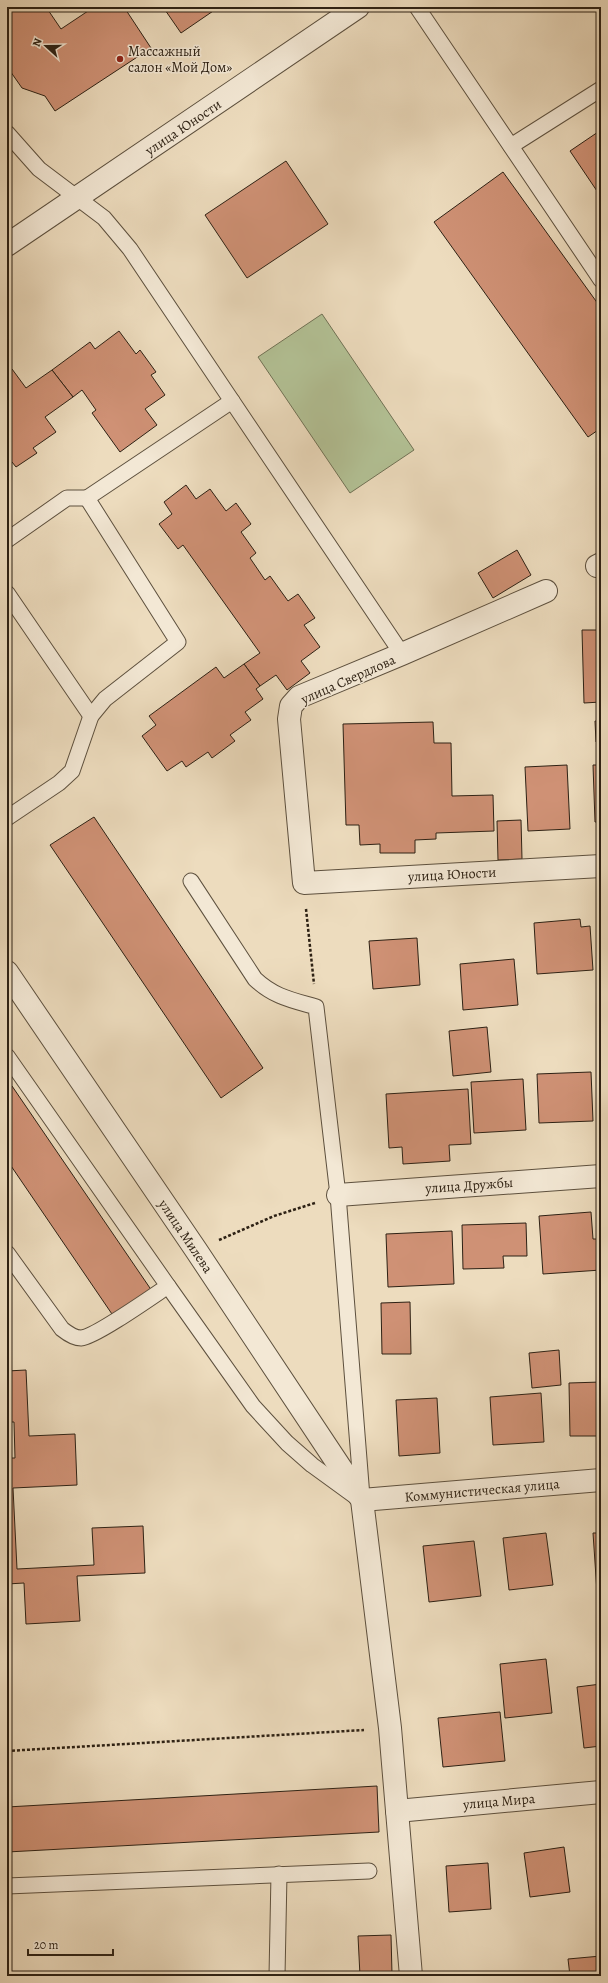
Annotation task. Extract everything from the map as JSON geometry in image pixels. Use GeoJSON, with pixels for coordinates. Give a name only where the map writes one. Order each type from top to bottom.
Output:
{"type":"FeatureCollection","features":[{"type":"Feature","properties":{"kind":"street","name":"улица Юности"},"geometry":{"type":"LineString","coordinates":[[7,245],[77,199],[358,7]]}},
{"type":"Feature","properties":{"kind":"street","name":"улица Свердлова"},"geometry":{"type":"LineString","coordinates":[[304,883],[289,719],[291,706],[299,697],[546,591]]}},
{"type":"Feature","properties":{"kind":"street","name":"улица Юности"},"geometry":{"type":"LineString","coordinates":[[304,883],[601,866]]}},
{"type":"Feature","properties":{"kind":"street","name":"улица Милева"},"geometry":{"type":"LineString","coordinates":[[7,972],[196,1250],[362,1500]]}},
{"type":"Feature","properties":{"kind":"street","name":"улица Дружбы"},"geometry":{"type":"LineString","coordinates":[[338,1195],[601,1176]]}},
{"type":"Feature","properties":{"kind":"street","name":"Коммунистическая улица"},"geometry":{"type":"LineString","coordinates":[[362,1500],[601,1480]]}},
{"type":"Feature","properties":{"kind":"street"},"geometry":{"type":"LineString","coordinates":[[362,1500],[390,1728],[411,1976]]}},
{"type":"Feature","properties":{"kind":"street","name":"улица Мира"},"geometry":{"type":"LineString","coordinates":[[397,1811],[601,1792]]}},
{"type":"Feature","properties":{"kind":"lane"},"geometry":{"type":"LineString","coordinates":[[417,7],[601,280]]}},
{"type":"Feature","properties":{"kind":"lane"},"geometry":{"type":"LineString","coordinates":[[511,146],[601,89]]}},
{"type":"Feature","properties":{"kind":"lane"},"geometry":{"type":"LineString","coordinates":[[7,133],[39,168],[77,199],[104,218],[130,249],[402,654]]}},
{"type":"Feature","properties":{"kind":"lane"},"geometry":{"type":"LineString","coordinates":[[7,540],[67,498],[87,498],[232,401]]}},
{"type":"Feature","properties":{"kind":"lane"},"geometry":{"type":"LineString","coordinates":[[7,818],[59,783],[72,771],[91,716],[105,699],[178,642],[87,498]]}},
{"type":"Feature","properties":{"kind":"lane"},"geometry":{"type":"LineString","coordinates":[[7,593],[91,716]]}},
{"type":"Feature","properties":{"kind":"lane"},"geometry":{"type":"LineString","coordinates":[[191,881],[255,979],[266,989],[278,996],[316,1007],[338,1195],[362,1500]]}},
{"type":"Feature","properties":{"kind":"lane"},"geometry":{"type":"LineString","coordinates":[[7,1056],[253,1406],[287,1443],[312,1465],[362,1500]]}},
{"type":"Feature","properties":{"kind":"lane"},"geometry":{"type":"LineString","coordinates":[[8,1255],[62,1330],[72,1336],[82,1338],[99,1330],[168,1286]]}},
{"type":"Feature","properties":{"kind":"lane"},"geometry":{"type":"LineString","coordinates":[[7,1886],[369,1871]]}},
{"type":"Feature","properties":{"kind":"lane"},"geometry":{"type":"LineString","coordinates":[[277,1976],[279,1874]]}},
{"type":"Feature","properties":{"kind":"path"},"geometry":{"type":"LineString","coordinates":[[304,883],[316,1007]]}},
{"type":"Feature","properties":{"kind":"path"},"geometry":{"type":"LineString","coordinates":[[196,1250],[274,1216],[338,1195]]}},
{"type":"Feature","properties":{"kind":"path"},"geometry":{"type":"LineString","coordinates":[[7,1751],[390,1728]]}},
{"type":"Feature","properties":{"kind":"green space"},"geometry":{"type":"Polygon","coordinates":[[[322,314],[414,450],[350,493],[258,357],[322,314]]]}},
{"type":"Feature","properties":{"kind":"building"},"geometry":{"type":"Polygon","coordinates":[[[7,7],[46,7],[61,29],[94,7],[124,7],[151,48],[55,111],[45,96],[22,88],[8,68],[7,7]]]}},
{"type":"Feature","properties":{"kind":"building"},"geometry":{"type":"Polygon","coordinates":[[[163,7],[219,7],[181,33],[163,7]]]}},
{"type":"Feature","properties":{"kind":"building"},"geometry":{"type":"Polygon","coordinates":[[[601,130],[601,197],[570,151],[601,130]]]}},
{"type":"Feature","properties":{"kind":"building"},"geometry":{"type":"Polygon","coordinates":[[[286,161],[328,224],[247,278],[205,215],[286,161]]]}},
{"type":"Feature","properties":{"kind":"building"},"geometry":{"type":"Polygon","coordinates":[[[503,172],[601,308],[601,428],[588,437],[434,222],[503,172]]]}},
{"type":"Feature","properties":{"kind":"building"},"geometry":{"type":"Polygon","coordinates":[[[119,331],[136,354],[140,350],[156,372],[151,375],[165,395],[145,409],[157,425],[120,452],[92,413],[96,410],[82,390],[73,397],[52,370],[90,342],[95,349],[119,331]]]}},
{"type":"Feature","properties":{"kind":"building"},"geometry":{"type":"Polygon","coordinates":[[[12,369],[26,388],[52,370],[73,397],[45,417],[56,432],[33,448],[37,453],[16,467],[12,462],[7,466],[7,373],[12,369]]]}},
{"type":"Feature","properties":{"kind":"building"},"geometry":{"type":"Polygon","coordinates":[[[186,485],[196,499],[210,489],[226,511],[236,503],[251,524],[241,532],[256,553],[250,558],[265,580],[270,576],[288,601],[298,594],[315,618],[304,625],[320,647],[301,661],[310,673],[287,690],[276,675],[260,686],[244,664],[260,653],[183,545],[178,549],[159,524],[172,514],[164,502],[186,485]]]}},
{"type":"Feature","properties":{"kind":"building"},"geometry":{"type":"Polygon","coordinates":[[[517,550],[531,575],[493,598],[478,573],[517,550]]]}},
{"type":"Feature","properties":{"kind":"building"},"geometry":{"type":"Polygon","coordinates":[[[582,630],[601,630],[601,702],[584,703],[582,630]]]}},
{"type":"Feature","properties":{"kind":"building"},"geometry":{"type":"Polygon","coordinates":[[[244,664],[260,686],[256,689],[263,699],[245,712],[251,720],[230,735],[235,741],[212,758],[208,752],[186,767],[182,761],[167,771],[142,736],[156,725],[149,716],[216,667],[224,678],[244,664]]]}},
{"type":"Feature","properties":{"kind":"building"},"geometry":{"type":"Polygon","coordinates":[[[595,721],[601,721],[601,742],[596,742],[595,721]]]}},
{"type":"Feature","properties":{"kind":"building"},"geometry":{"type":"Polygon","coordinates":[[[433,722],[434,743],[451,743],[452,796],[493,795],[494,831],[436,833],[436,839],[415,840],[415,853],[380,853],[380,844],[360,845],[359,825],[346,825],[343,724],[433,722]]]}},
{"type":"Feature","properties":{"kind":"building"},"geometry":{"type":"Polygon","coordinates":[[[567,765],[570,829],[528,831],[525,767],[567,765]]]}},
{"type":"Feature","properties":{"kind":"building"},"geometry":{"type":"Polygon","coordinates":[[[593,765],[601,765],[601,822],[595,822],[593,765]]]}},
{"type":"Feature","properties":{"kind":"building"},"geometry":{"type":"Polygon","coordinates":[[[94,817],[263,1068],[221,1098],[50,845],[94,817]]]}},
{"type":"Feature","properties":{"kind":"building"},"geometry":{"type":"Polygon","coordinates":[[[521,820],[522,859],[498,860],[497,821],[521,820]]]}},
{"type":"Feature","properties":{"kind":"building"},"geometry":{"type":"Polygon","coordinates":[[[580,919],[581,927],[590,926],[593,970],[537,974],[534,923],[580,919]]]}},
{"type":"Feature","properties":{"kind":"building"},"geometry":{"type":"Polygon","coordinates":[[[417,938],[420,985],[373,989],[369,941],[417,938]]]}},
{"type":"Feature","properties":{"kind":"building"},"geometry":{"type":"Polygon","coordinates":[[[514,959],[518,1005],[463,1010],[460,964],[514,959]]]}},
{"type":"Feature","properties":{"kind":"building"},"geometry":{"type":"Polygon","coordinates":[[[487,1027],[491,1072],[453,1076],[449,1031],[487,1027]]]}},
{"type":"Feature","properties":{"kind":"building"},"geometry":{"type":"Polygon","coordinates":[[[591,1072],[593,1121],[539,1123],[537,1074],[591,1072]]]}},
{"type":"Feature","properties":{"kind":"building"},"geometry":{"type":"Polygon","coordinates":[[[523,1079],[526,1130],[474,1133],[471,1082],[523,1079]]]}},
{"type":"Feature","properties":{"kind":"building"},"geometry":{"type":"Polygon","coordinates":[[[12,1086],[152,1291],[114,1317],[7,1160],[7,1089],[12,1086]]]}},
{"type":"Feature","properties":{"kind":"building"},"geometry":{"type":"Polygon","coordinates":[[[468,1089],[471,1144],[449,1145],[450,1161],[403,1164],[402,1147],[389,1148],[386,1094],[468,1089]]]}},
{"type":"Feature","properties":{"kind":"building"},"geometry":{"type":"Polygon","coordinates":[[[591,1212],[593,1239],[601,1239],[601,1270],[543,1274],[539,1216],[591,1212]]]}},
{"type":"Feature","properties":{"kind":"building"},"geometry":{"type":"Polygon","coordinates":[[[526,1223],[527,1256],[503,1256],[504,1268],[463,1269],[462,1225],[526,1223]]]}},
{"type":"Feature","properties":{"kind":"building"},"geometry":{"type":"Polygon","coordinates":[[[452,1231],[454,1284],[388,1287],[386,1234],[452,1231]]]}},
{"type":"Feature","properties":{"kind":"building"},"geometry":{"type":"Polygon","coordinates":[[[410,1302],[411,1354],[382,1354],[381,1303],[410,1302]]]}},
{"type":"Feature","properties":{"kind":"building"},"geometry":{"type":"Polygon","coordinates":[[[559,1350],[561,1385],[532,1388],[529,1353],[559,1350]]]}},
{"type":"Feature","properties":{"kind":"building"},"geometry":{"type":"Polygon","coordinates":[[[26,1370],[29,1436],[75,1434],[77,1485],[13,1488],[17,1569],[94,1565],[92,1528],[143,1526],[145,1573],[77,1576],[80,1621],[26,1624],[24,1583],[7,1584],[7,1458],[15,1458],[14,1422],[7,1422],[7,1371],[26,1370]]]}},
{"type":"Feature","properties":{"kind":"building"},"geometry":{"type":"Polygon","coordinates":[[[601,1382],[601,1436],[570,1436],[569,1383],[601,1382]]]}},
{"type":"Feature","properties":{"kind":"building"},"geometry":{"type":"Polygon","coordinates":[[[541,1393],[544,1442],[493,1445],[490,1397],[541,1393]]]}},
{"type":"Feature","properties":{"kind":"building"},"geometry":{"type":"Polygon","coordinates":[[[437,1398],[440,1453],[399,1456],[396,1400],[437,1398]]]}},
{"type":"Feature","properties":{"kind":"building"},"geometry":{"type":"Polygon","coordinates":[[[546,1533],[553,1585],[509,1590],[503,1538],[546,1533]]]}},
{"type":"Feature","properties":{"kind":"building"},"geometry":{"type":"Polygon","coordinates":[[[593,1533],[601,1533],[601,1591],[597,1592],[593,1533]]]}},
{"type":"Feature","properties":{"kind":"building"},"geometry":{"type":"Polygon","coordinates":[[[474,1541],[481,1596],[429,1602],[423,1546],[474,1541]]]}},
{"type":"Feature","properties":{"kind":"building"},"geometry":{"type":"Polygon","coordinates":[[[546,1659],[552,1713],[505,1718],[500,1664],[546,1659]]]}},
{"type":"Feature","properties":{"kind":"building"},"geometry":{"type":"Polygon","coordinates":[[[601,1684],[601,1746],[584,1748],[577,1687],[601,1684]]]}},
{"type":"Feature","properties":{"kind":"building"},"geometry":{"type":"Polygon","coordinates":[[[500,1712],[505,1761],[443,1767],[438,1718],[500,1712]]]}},
{"type":"Feature","properties":{"kind":"building"},"geometry":{"type":"Polygon","coordinates":[[[377,1786],[379,1832],[7,1852],[7,1807],[377,1786]]]}},
{"type":"Feature","properties":{"kind":"building"},"geometry":{"type":"Polygon","coordinates":[[[564,1847],[570,1892],[530,1897],[524,1853],[564,1847]]]}},
{"type":"Feature","properties":{"kind":"building"},"geometry":{"type":"Polygon","coordinates":[[[488,1863],[491,1909],[449,1912],[446,1866],[488,1863]]]}},
{"type":"Feature","properties":{"kind":"building"},"geometry":{"type":"Polygon","coordinates":[[[391,1935],[392,1974],[360,1976],[358,1936],[391,1935]]]}},
{"type":"Feature","properties":{"kind":"building"},"geometry":{"type":"Polygon","coordinates":[[[601,1956],[601,1976],[570,1976],[568,1959],[601,1956]]]}},
{"type":"Feature","properties":{"kind":"place","name":"Массажный салон «Мой Дом»"},"geometry":{"type":"Point","coordinates":[120,59]}}]}
